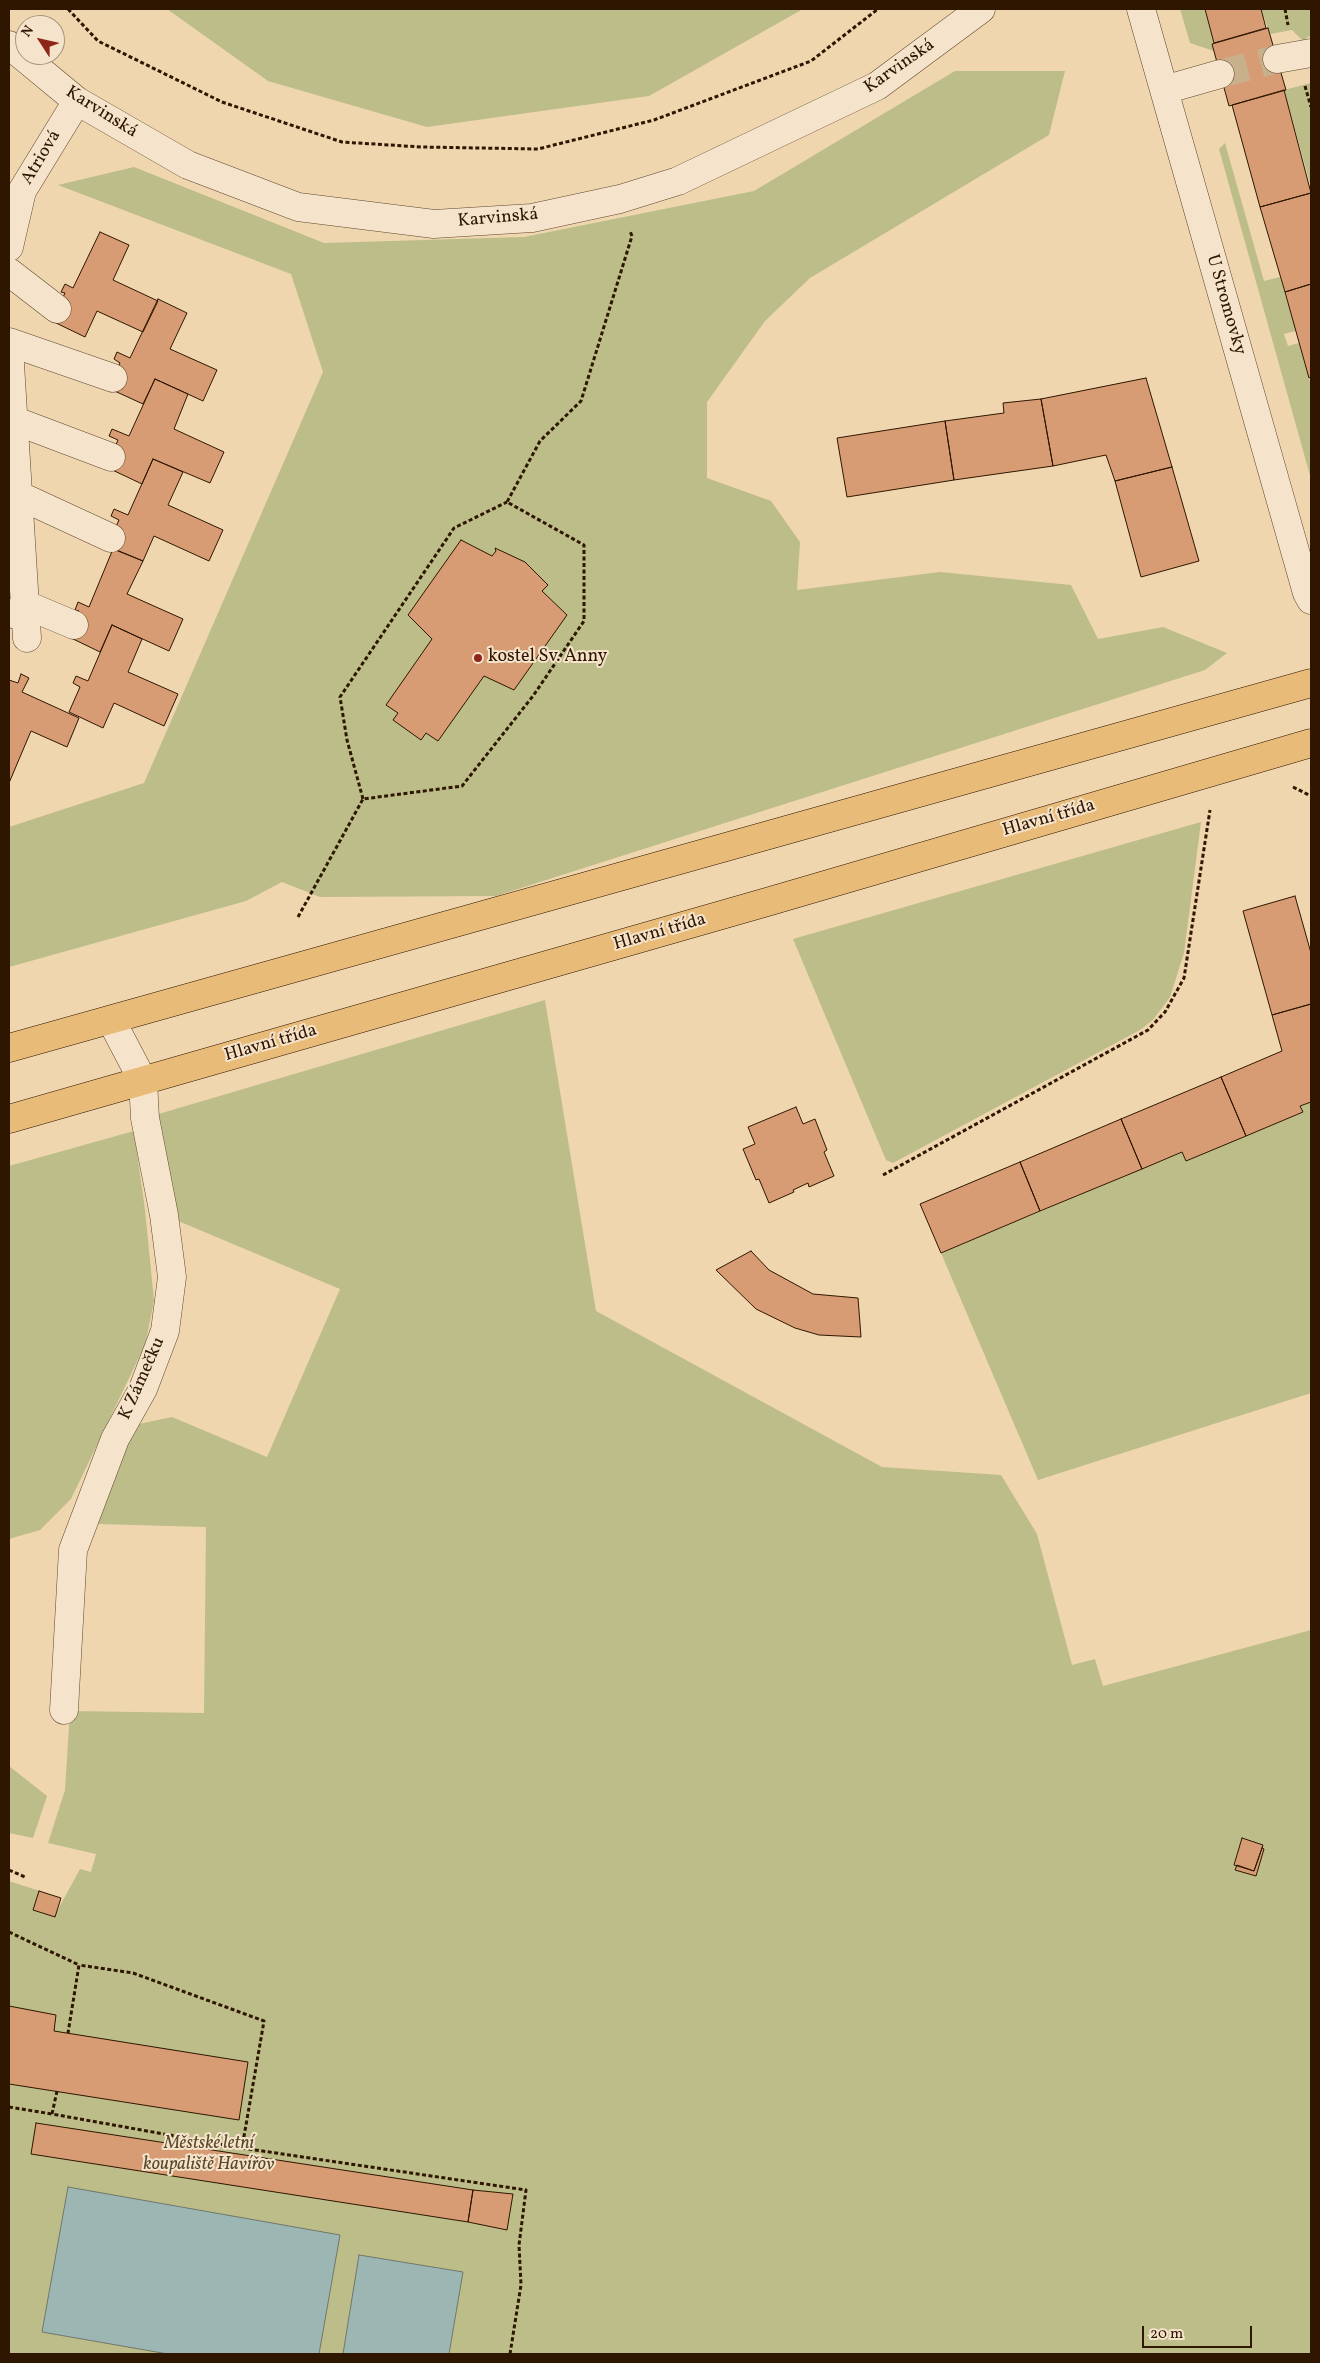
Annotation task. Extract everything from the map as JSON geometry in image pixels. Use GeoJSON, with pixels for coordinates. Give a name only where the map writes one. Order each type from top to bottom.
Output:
{"type":"FeatureCollection","features":[{"type":"Feature","properties":{"kind":"main road"},"geometry":{"type":"LineString","coordinates":[[9,1048],[1311,683]]}},
{"type":"Feature","properties":{"kind":"main road","name":"Hlavní třída"},"geometry":{"type":"LineString","coordinates":[[9,1120],[1311,743]]}},
{"type":"Feature","properties":{"kind":"street","name":"Karvinská"},"geometry":{"type":"LineString","coordinates":[[9,45],[77,100],[188,165],[298,207],[434,224],[532,218],[620,199],[678,182],[877,86],[981,9]]}},
{"type":"Feature","properties":{"kind":"street","name":"U Stromovky"},"geometry":{"type":"LineString","coordinates":[[1141,9],[1304,584],[1311,600]]}},
{"type":"Feature","properties":{"kind":"street"},"geometry":{"type":"LineString","coordinates":[[1277,59],[1311,52]]}},
{"type":"Feature","properties":{"kind":"street"},"geometry":{"type":"LineString","coordinates":[[1164,90],[1220,74]]}},
{"type":"Feature","properties":{"kind":"street","name":"Atriová"},"geometry":{"type":"LineString","coordinates":[[9,247],[22,191],[77,100]]}},
{"type":"Feature","properties":{"kind":"street"},"geometry":{"type":"LineString","coordinates":[[9,272],[57,309]]}},
{"type":"Feature","properties":{"kind":"street"},"geometry":{"type":"LineString","coordinates":[[9,342],[112,378]]}},
{"type":"Feature","properties":{"kind":"street"},"geometry":{"type":"LineString","coordinates":[[9,348],[13,506],[24,604],[18,632]]}},
{"type":"Feature","properties":{"kind":"street"},"geometry":{"type":"LineString","coordinates":[[11,425],[111,457]]}},
{"type":"Feature","properties":{"kind":"street"},"geometry":{"type":"LineString","coordinates":[[13,506],[111,538]]}},
{"type":"Feature","properties":{"kind":"street"},"geometry":{"type":"LineString","coordinates":[[24,604],[74,625]]}},
{"type":"Feature","properties":{"kind":"street","name":"K Zámečku"},"geometry":{"type":"LineString","coordinates":[[64,1710],[73,1550],[115,1440],[143,1389],[165,1331],[172,1277],[164,1215],[146,1118],[143,1081],[111,1020]]}},
{"type":"Feature","properties":{"kind":"path"},"geometry":{"type":"LineString","coordinates":[[68,9],[98,41],[222,102],[342,142],[421,147],[538,149],[654,120],[811,61],[878,9]]}},
{"type":"Feature","properties":{"kind":"path"},"geometry":{"type":"LineString","coordinates":[[1285,9],[1288,26]]}},
{"type":"Feature","properties":{"kind":"path"},"geometry":{"type":"LineString","coordinates":[[298,917],[363,799],[347,740],[340,696],[454,528],[507,502],[540,441],[581,401],[632,236],[620,199]]}},
{"type":"Feature","properties":{"kind":"path"},"geometry":{"type":"LineString","coordinates":[[363,799],[462,786],[533,696],[584,621],[584,545],[507,502]]}},
{"type":"Feature","properties":{"kind":"path"},"geometry":{"type":"LineString","coordinates":[[1293,787],[1311,796]]}},
{"type":"Feature","properties":{"kind":"path"},"geometry":{"type":"LineString","coordinates":[[883,1175],[1148,1030],[1165,1012],[1184,978],[1210,810]]}},
{"type":"Feature","properties":{"kind":"path"},"geometry":{"type":"LineString","coordinates":[[9,1870],[25,1877]]}},
{"type":"Feature","properties":{"kind":"path"},"geometry":{"type":"LineString","coordinates":[[9,1932],[79,1965],[133,1973],[264,2021],[242,2148]]}},
{"type":"Feature","properties":{"kind":"path"},"geometry":{"type":"LineString","coordinates":[[68,2033],[79,1965]]}},
{"type":"Feature","properties":{"kind":"path"},"geometry":{"type":"LineString","coordinates":[[52,2114],[56,2090]]}},
{"type":"Feature","properties":{"kind":"path"},"geometry":{"type":"LineString","coordinates":[[9,2107],[242,2148],[526,2190],[519,2245],[521,2285],[510,2354]]}},
{"type":"Feature","properties":{"kind":"green space"},"geometry":{"type":"Polygon","coordinates":[[[167,9],[803,9],[649,96],[427,127],[268,81],[167,9]]]}},
{"type":"Feature","properties":{"kind":"green space"},"geometry":{"type":"Polygon","coordinates":[[[1180,9],[1205,9],[1214,43],[1212,44],[1214,51],[1190,43],[1180,9]]]}},
{"type":"Feature","properties":{"kind":"green space"},"geometry":{"type":"Polygon","coordinates":[[[1261,9],[1311,9],[1311,35],[1303,41],[1292,30],[1270,34],[1261,9]]]}},
{"type":"Feature","properties":{"kind":"green space"},"geometry":{"type":"Polygon","coordinates":[[[955,71],[1065,71],[1049,135],[810,278],[765,321],[707,402],[707,478],[771,501],[800,542],[797,590],[940,572],[1071,585],[1098,639],[1163,627],[1227,653],[1205,670],[496,896],[320,897],[282,882],[246,901],[9,967],[9,827],[144,783],[323,372],[291,274],[58,185],[134,167],[324,243],[524,237],[754,191],[955,71]]]}},
{"type":"Feature","properties":{"kind":"green space"},"geometry":{"type":"Polygon","coordinates":[[[1311,83],[1311,187],[1284,90],[1311,83]]]}},
{"type":"Feature","properties":{"kind":"green space"},"geometry":{"type":"Polygon","coordinates":[[[1225,143],[1264,281],[1280,277],[1296,331],[1284,334],[1288,346],[1299,343],[1311,386],[1311,479],[1219,149],[1225,143]]]}},
{"type":"Feature","properties":{"kind":"green space"},"geometry":{"type":"Polygon","coordinates":[[[1201,822],[1184,953],[1170,997],[1153,1020],[1140,1030],[893,1163],[886,1160],[793,939],[1201,822]]]}},
{"type":"Feature","properties":{"kind":"green space","name":"Městské letní koupaliště Havířov"},"geometry":{"type":"Polygon","coordinates":[[[545,1000],[596,1311],[882,1467],[1001,1475],[1037,1534],[1072,1665],[1095,1659],[1103,1686],[1311,1630],[1311,2354],[9,2354],[9,1881],[61,1898],[56,1913],[80,1869],[91,1872],[96,1854],[48,1843],[65,1790],[70,1711],[204,1713],[206,1527],[97,1524],[120,1459],[139,1424],[172,1417],[267,1457],[340,1289],[164,1215],[145,1118],[545,1000]]]}},
{"type":"Feature","properties":{"kind":"green space"},"geometry":{"type":"Polygon","coordinates":[[[1311,1102],[1311,1393],[1038,1480],[941,1253],[1182,1152],[1186,1161],[1302,1112],[1300,1106],[1311,1102]]]}},
{"type":"Feature","properties":{"kind":"green space"},"geometry":{"type":"Polygon","coordinates":[[[134,1131],[145,1210],[154,1301],[145,1345],[71,1499],[40,1530],[9,1539],[9,1166],[134,1131]]]}},
{"type":"Feature","properties":{"kind":"green space"},"geometry":{"type":"Polygon","coordinates":[[[9,1766],[47,1796],[33,1838],[9,1833],[9,1766]]]}},
{"type":"Feature","properties":{"kind":"water"},"geometry":{"type":"Polygon","coordinates":[[[68,2187],[340,2235],[319,2354],[168,2354],[42,2332],[68,2187]]]}},
{"type":"Feature","properties":{"kind":"water"},"geometry":{"type":"Polygon","coordinates":[[[359,2255],[463,2272],[449,2354],[343,2354],[359,2255]]]}},
{"type":"Feature","properties":{"kind":"building"},"geometry":{"type":"Polygon","coordinates":[[[1205,9],[1261,9],[1266,28],[1214,43],[1205,9]]]}},
{"type":"Feature","properties":{"kind":"building"},"geometry":{"type":"Polygon","coordinates":[[[1268,28],[1286,90],[1229,106],[1212,44],[1268,28]]]}},
{"type":"Feature","properties":{"kind":"building"},"geometry":{"type":"Polygon","coordinates":[[[1284,90],[1311,193],[1260,207],[1232,105],[1284,90]]]}},
{"type":"Feature","properties":{"kind":"building"},"geometry":{"type":"Polygon","coordinates":[[[1311,193],[1311,284],[1285,292],[1260,207],[1311,193]]]}},
{"type":"Feature","properties":{"kind":"building"},"geometry":{"type":"Polygon","coordinates":[[[100,232],[129,245],[113,280],[158,301],[143,332],[97,311],[85,337],[52,321],[65,293],[61,292],[65,284],[73,288],[100,232]]]}},
{"type":"Feature","properties":{"kind":"building"},"geometry":{"type":"Polygon","coordinates":[[[1311,284],[1311,377],[1309,378],[1285,292],[1311,284]]]}},
{"type":"Feature","properties":{"kind":"building"},"geometry":{"type":"Polygon","coordinates":[[[158,299],[187,313],[170,349],[217,370],[203,401],[155,379],[143,404],[108,388],[120,363],[114,359],[117,352],[130,358],[158,299]]]}},
{"type":"Feature","properties":{"kind":"building"},"geometry":{"type":"Polygon","coordinates":[[[1146,378],[1172,467],[1115,481],[1106,455],[1053,466],[1041,399],[1146,378]]]}},
{"type":"Feature","properties":{"kind":"building"},"geometry":{"type":"Polygon","coordinates":[[[155,379],[188,394],[174,429],[224,452],[210,483],[153,459],[142,484],[106,467],[118,440],[109,436],[112,429],[129,436],[155,379]]]}},
{"type":"Feature","properties":{"kind":"building"},"geometry":{"type":"Polygon","coordinates":[[[1041,399],[1053,466],[954,480],[945,421],[1004,413],[1003,403],[1041,399]]]}},
{"type":"Feature","properties":{"kind":"building"},"geometry":{"type":"Polygon","coordinates":[[[945,421],[954,480],[847,497],[837,438],[945,421]]]}},
{"type":"Feature","properties":{"kind":"building"},"geometry":{"type":"Polygon","coordinates":[[[153,459],[183,472],[168,505],[223,530],[209,561],[154,536],[143,561],[107,546],[119,520],[111,516],[114,509],[128,515],[153,459]]]}},
{"type":"Feature","properties":{"kind":"building"},"geometry":{"type":"Polygon","coordinates":[[[1172,467],[1199,561],[1141,577],[1115,481],[1172,467]]]}},
{"type":"Feature","properties":{"kind":"building","name":"kostel Sv. Anny"},"geometry":{"type":"Polygon","coordinates":[[[461,540],[492,556],[496,551],[495,548],[525,562],[548,585],[542,591],[567,615],[514,690],[484,676],[438,741],[426,733],[421,740],[393,720],[398,713],[386,705],[432,639],[408,615],[461,540]]]}},
{"type":"Feature","properties":{"kind":"building"},"geometry":{"type":"Polygon","coordinates":[[[113,549],[143,561],[127,594],[183,619],[169,651],[112,625],[100,652],[69,637],[79,611],[75,610],[78,602],[89,607],[113,549]]]}},
{"type":"Feature","properties":{"kind":"building"},"geometry":{"type":"Polygon","coordinates":[[[112,625],[142,639],[128,672],[178,694],[164,726],[114,703],[103,728],[69,712],[80,687],[73,683],[76,676],[88,681],[112,625]]]}},
{"type":"Feature","properties":{"kind":"building"},"geometry":{"type":"Polygon","coordinates":[[[21,674],[29,678],[22,692],[79,718],[67,747],[31,731],[9,783],[9,680],[18,683],[21,674]]]}},
{"type":"Feature","properties":{"kind":"building"},"geometry":{"type":"Polygon","coordinates":[[[1295,896],[1311,953],[1311,1004],[1272,1015],[1243,911],[1295,896]]]}},
{"type":"Feature","properties":{"kind":"building"},"geometry":{"type":"Polygon","coordinates":[[[1311,1004],[1311,1102],[1300,1106],[1303,1112],[1246,1136],[1221,1077],[1282,1051],[1272,1015],[1311,1004]]]}},
{"type":"Feature","properties":{"kind":"building"},"geometry":{"type":"Polygon","coordinates":[[[1221,1077],[1246,1136],[1186,1161],[1182,1152],[1142,1169],[1121,1119],[1221,1077]]]}},
{"type":"Feature","properties":{"kind":"building"},"geometry":{"type":"Polygon","coordinates":[[[796,1107],[803,1124],[815,1119],[827,1150],[824,1152],[834,1176],[809,1187],[808,1183],[793,1190],[794,1192],[769,1203],[759,1179],[756,1180],[743,1149],[755,1144],[748,1127],[796,1107]]]}},
{"type":"Feature","properties":{"kind":"building"},"geometry":{"type":"Polygon","coordinates":[[[1121,1119],[1142,1169],[1040,1211],[1020,1162],[1121,1119]]]}},
{"type":"Feature","properties":{"kind":"building"},"geometry":{"type":"Polygon","coordinates":[[[1020,1162],[1040,1211],[941,1253],[920,1204],[1020,1162]]]}},
{"type":"Feature","properties":{"kind":"building"},"geometry":{"type":"Polygon","coordinates":[[[751,1251],[769,1270],[813,1294],[858,1298],[861,1337],[819,1335],[795,1328],[756,1309],[716,1270],[751,1251]]]}},
{"type":"Feature","properties":{"kind":"building"},"geometry":{"type":"Polygon","coordinates":[[[1242,1838],[1263,1845],[1254,1871],[1234,1865],[1242,1838]]]}},
{"type":"Feature","properties":{"kind":"building"},"geometry":{"type":"Polygon","coordinates":[[[1262,1848],[1264,1849],[1256,1876],[1235,1870],[1237,1865],[1254,1871],[1262,1848]]]}},
{"type":"Feature","properties":{"kind":"building"},"geometry":{"type":"Polygon","coordinates":[[[39,1891],[61,1898],[55,1917],[33,1910],[39,1891]]]}},
{"type":"Feature","properties":{"kind":"building"},"geometry":{"type":"Polygon","coordinates":[[[9,2006],[56,2015],[54,2031],[248,2062],[239,2120],[9,2084],[9,2006]]]}},
{"type":"Feature","properties":{"kind":"building"},"geometry":{"type":"Polygon","coordinates":[[[36,2123],[473,2190],[468,2222],[31,2154],[36,2123]]]}},
{"type":"Feature","properties":{"kind":"building"},"geometry":{"type":"Polygon","coordinates":[[[473,2190],[513,2194],[507,2230],[468,2222],[473,2190]]]}},
{"type":"Feature","properties":{"kind":"tunnel"},"geometry":{"type":"LineString","coordinates":[[1220,74],[1277,59]]}},
{"type":"Feature","properties":{"kind":"place","name":"kostel Sv. Anny"},"geometry":{"type":"Point","coordinates":[478,658]}}]}
